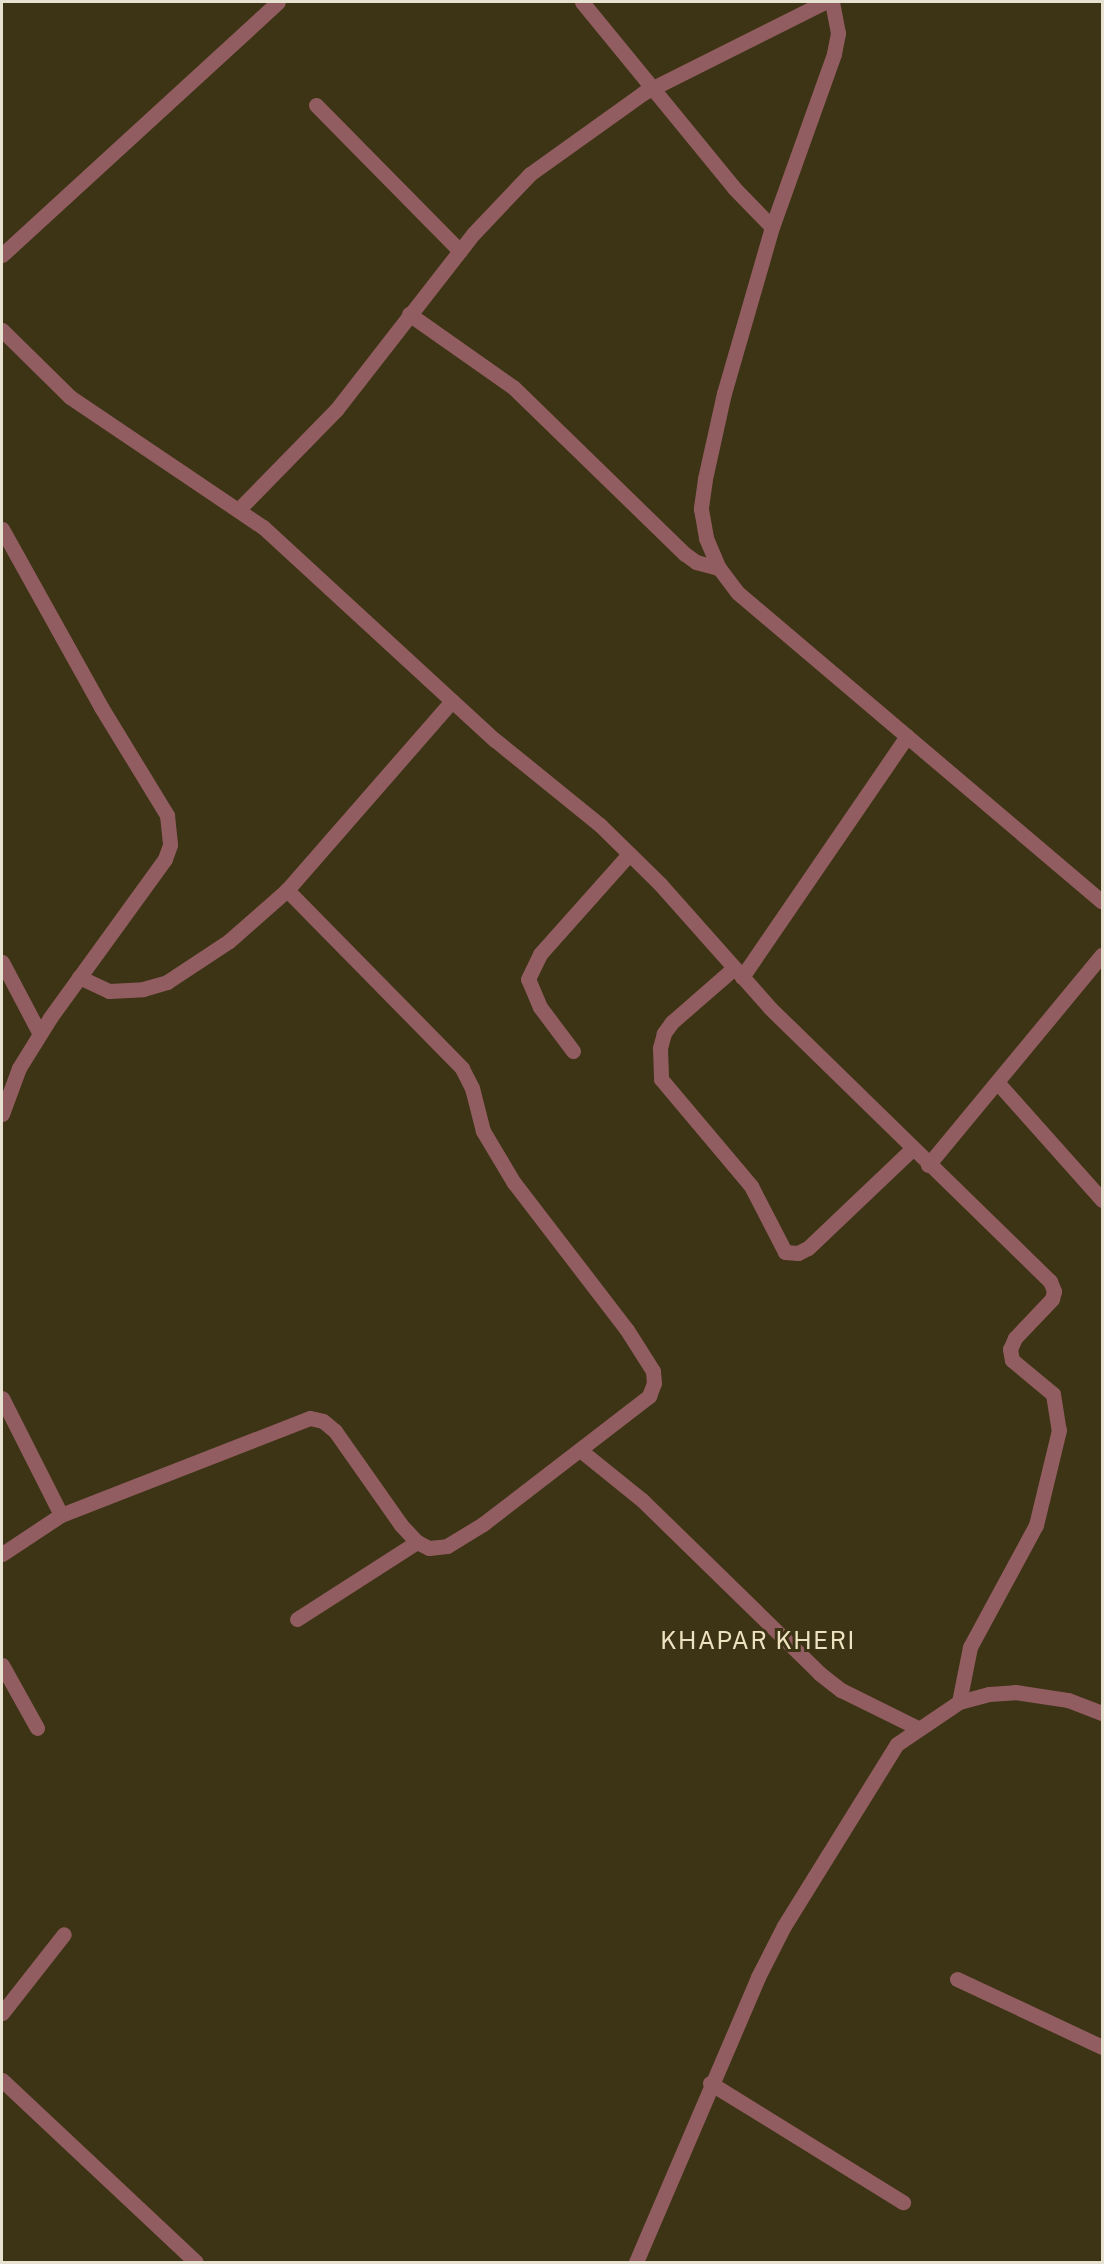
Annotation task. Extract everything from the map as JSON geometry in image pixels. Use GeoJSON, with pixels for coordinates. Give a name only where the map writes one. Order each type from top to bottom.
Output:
{"type":"FeatureCollection","features":[{"type":"Feature","properties":{"kind":"street"},"geometry":{"type":"LineString","coordinates":[[2,255],[278,2]]}},
{"type":"Feature","properties":{"kind":"street"},"geometry":{"type":"LineString","coordinates":[[582,2],[734,188],[772,227]]}},
{"type":"Feature","properties":{"kind":"street"},"geometry":{"type":"LineString","coordinates":[[240,508],[336,410],[460,251],[530,174],[596,123],[653,87],[825,2]]}},
{"type":"Feature","properties":{"kind":"street"},"geometry":{"type":"LineString","coordinates":[[832,2],[838,33],[834,54],[772,227],[724,393],[705,479],[701,509],[706,538],[719,568],[738,593],[1102,902]]}},
{"type":"Feature","properties":{"kind":"street"},"geometry":{"type":"LineString","coordinates":[[316,105],[460,251]]}},
{"type":"Feature","properties":{"kind":"street"},"geometry":{"type":"LineString","coordinates":[[409,314],[513,387],[686,554],[696,562],[719,568]]}},
{"type":"Feature","properties":{"kind":"street"},"geometry":{"type":"LineString","coordinates":[[2,330],[70,397],[240,508],[453,700],[629,854],[738,972],[912,1149],[1050,1281],[1054,1291],[1052,1299],[1015,1338],[1010,1349],[1012,1360],[1053,1394],[1057,1406],[1059,1430],[1046,1488],[1026,1545],[970,1647],[959,1702]]}},
{"type":"Feature","properties":{"kind":"street"},"geometry":{"type":"LineString","coordinates":[[2,530],[101,707],[167,815],[170,845],[165,859],[40,1034],[19,1068],[2,1114]]}},
{"type":"Feature","properties":{"kind":"street"},"geometry":{"type":"LineString","coordinates":[[79,977],[99,989],[124,993],[167,982],[256,920],[287,891],[453,700]]}},
{"type":"Feature","properties":{"kind":"street"},"geometry":{"type":"LineString","coordinates":[[907,736],[738,972],[664,1033],[660,1048],[661,1079],[751,1186],[785,1252],[798,1253],[808,1248],[912,1149]]}},
{"type":"Feature","properties":{"kind":"street"},"geometry":{"type":"LineString","coordinates":[[573,1051],[540,1007],[528,979],[540,954],[629,854]]}},
{"type":"Feature","properties":{"kind":"street"},"geometry":{"type":"LineString","coordinates":[[2,1554],[61,1515],[310,1418],[324,1421],[335,1431],[401,1526],[417,1542],[429,1548],[447,1546],[483,1524],[649,1396],[654,1383],[653,1371],[627,1330],[514,1183],[483,1131],[472,1088],[462,1068],[287,891]]}},
{"type":"Feature","properties":{"kind":"street"},"geometry":{"type":"LineString","coordinates":[[928,1165],[1102,955]]}},
{"type":"Feature","properties":{"kind":"street"},"geometry":{"type":"LineString","coordinates":[[2,962],[40,1034]]}},
{"type":"Feature","properties":{"kind":"street"},"geometry":{"type":"LineString","coordinates":[[997,1082],[1102,1200]]}},
{"type":"Feature","properties":{"kind":"street"},"geometry":{"type":"LineString","coordinates":[[2,1398],[61,1515]]}},
{"type":"Feature","properties":{"kind":"street"},"geometry":{"type":"LineString","coordinates":[[580,1450],[642,1500],[819,1673],[841,1689],[918,1728]]}},
{"type":"Feature","properties":{"kind":"street"},"geometry":{"type":"LineString","coordinates":[[297,1619],[417,1542]]}},
{"type":"Feature","properties":{"kind":"street"},"geometry":{"type":"LineString","coordinates":[[2,1665],[37,1728]]}},
{"type":"Feature","properties":{"kind":"street"},"geometry":{"type":"LineString","coordinates":[[636,2262],[711,2083],[784,1926],[882,1762],[897,1744],[959,1702],[1015,1692],[1068,1700],[1102,1713]]}},
{"type":"Feature","properties":{"kind":"street"},"geometry":{"type":"LineString","coordinates":[[2,2013],[63,1934]]}},
{"type":"Feature","properties":{"kind":"street"},"geometry":{"type":"LineString","coordinates":[[957,1979],[1102,2047]]}},
{"type":"Feature","properties":{"kind":"street"},"geometry":{"type":"LineString","coordinates":[[2,2080],[196,2262]]}},
{"type":"Feature","properties":{"kind":"street"},"geometry":{"type":"LineString","coordinates":[[711,2083],[903,2202]]}},
{"type":"Feature","properties":{"kind":"district","name":"KHAPAR KHERI"},"geometry":{"type":"Point","coordinates":[758,1641]}}]}
